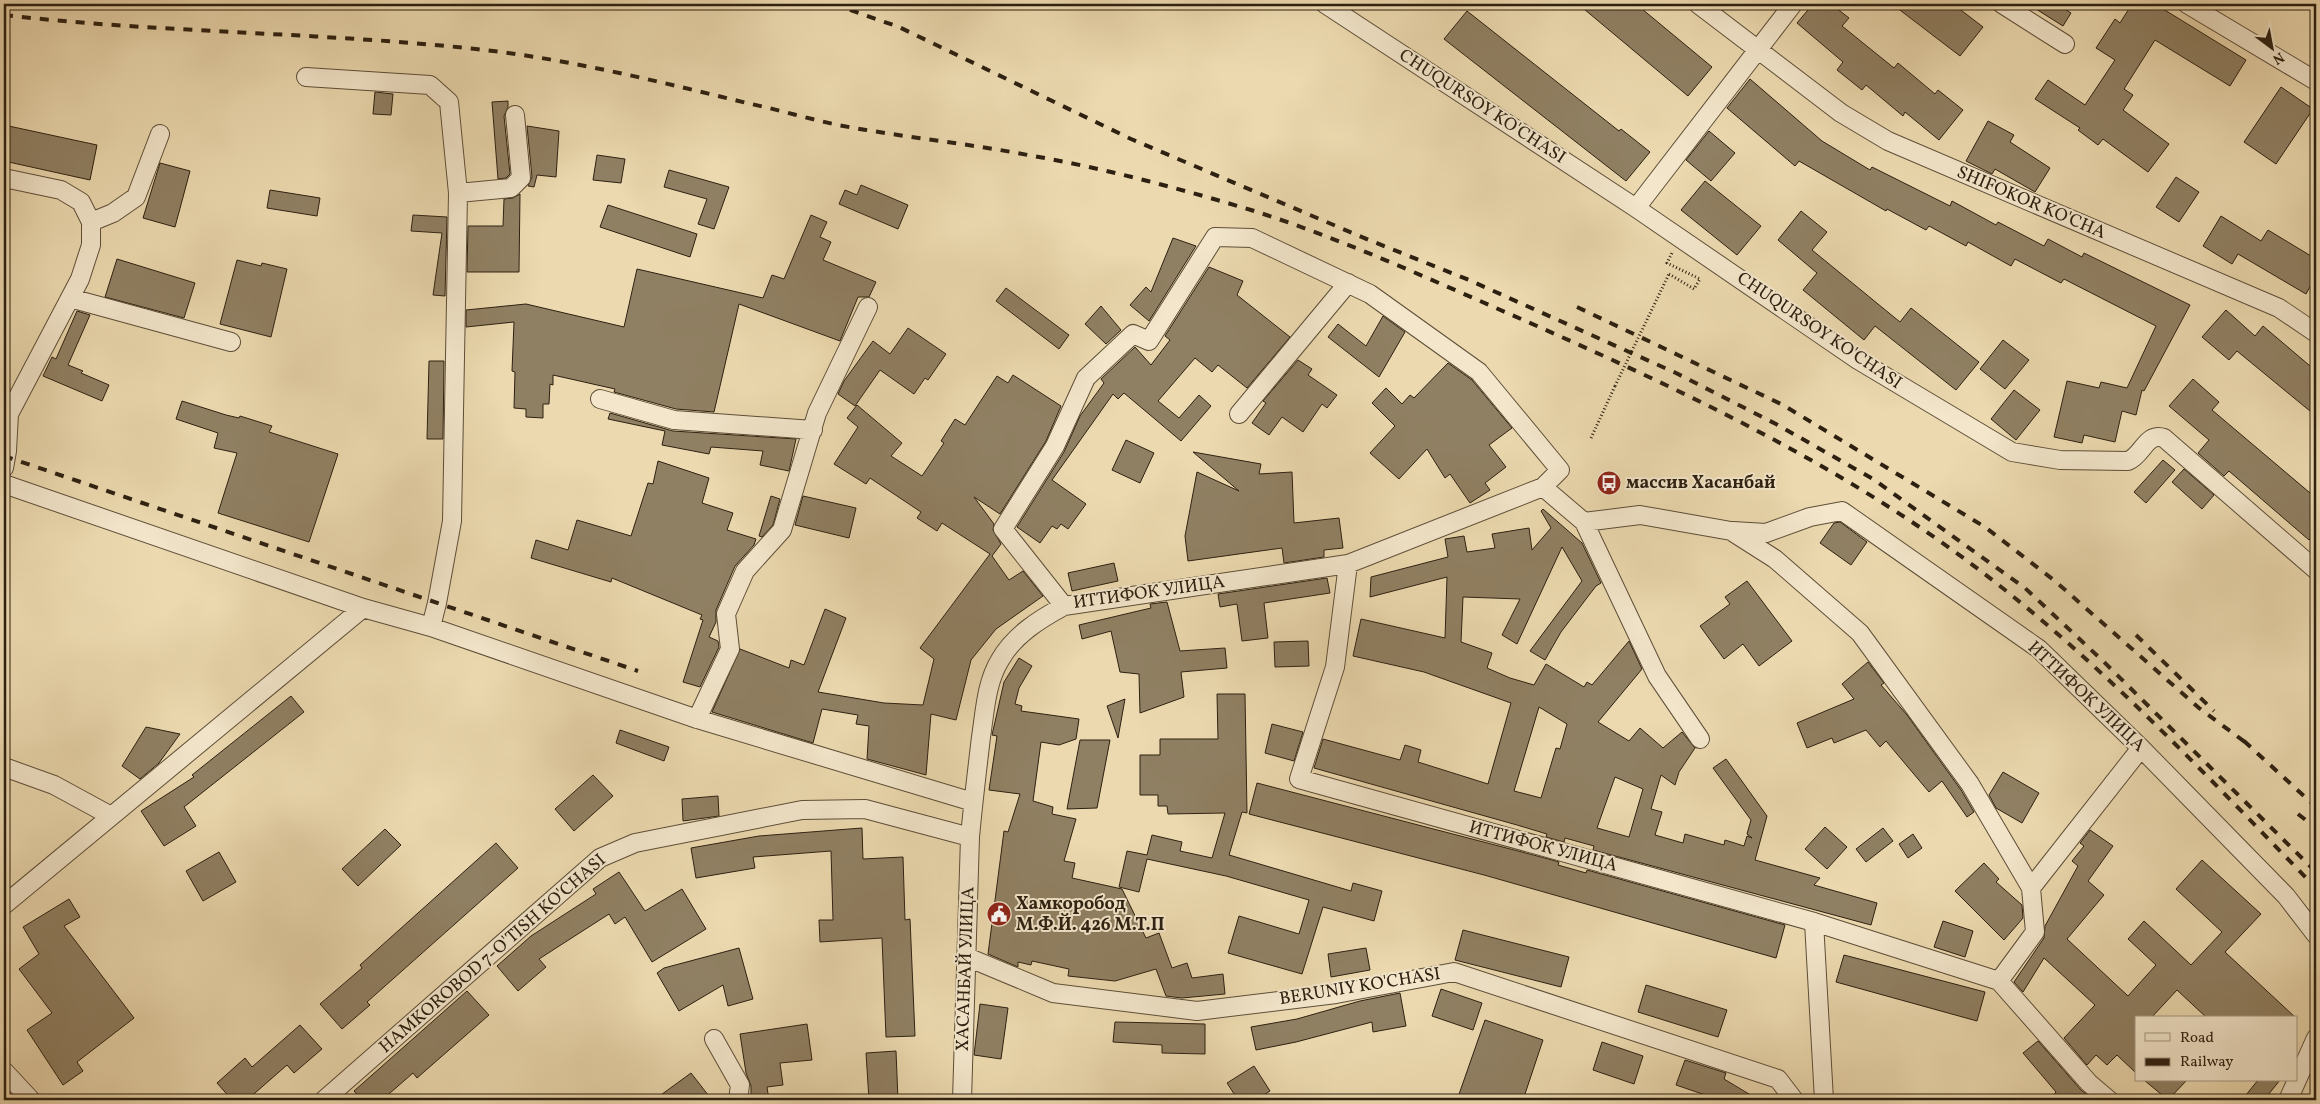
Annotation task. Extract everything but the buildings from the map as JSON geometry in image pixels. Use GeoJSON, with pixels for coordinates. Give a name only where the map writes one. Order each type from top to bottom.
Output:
{"type":"FeatureCollection","features":[{"type":"Feature","properties":{"kind":"street","name":"CHUQURSOY KO'CHASI"},"geometry":{"type":"LineString","coordinates":[[1325,4],[1636,208],[1858,360],[2012,452],[2060,460],[2128,461],[2134,459],[2150,438],[2158,436],[2164,438],[2316,570]]}},
{"type":"Feature","properties":{"kind":"street","name":"SHIFOKOR KO'CHA"},"geometry":{"type":"LineString","coordinates":[[1698,4],[1841,113],[1888,141],[2279,308],[2316,333]]}},
{"type":"Feature","properties":{"kind":"street"},"geometry":{"type":"LineString","coordinates":[[1636,208],[1793,4]]}},
{"type":"Feature","properties":{"kind":"street"},"geometry":{"type":"LineString","coordinates":[[2002,4],[2065,44]]}},
{"type":"Feature","properties":{"kind":"street"},"geometry":{"type":"LineString","coordinates":[[2187,4],[2316,81]]}},
{"type":"Feature","properties":{"kind":"street"},"geometry":{"type":"LineString","coordinates":[[306,77],[430,85],[449,102],[458,193],[452,521],[431,627]]}},
{"type":"Feature","properties":{"kind":"street"},"geometry":{"type":"LineString","coordinates":[[458,193],[511,188],[521,178],[515,115]]}},
{"type":"Feature","properties":{"kind":"street"},"geometry":{"type":"LineString","coordinates":[[91,222],[113,213],[136,197],[160,134]]}},
{"type":"Feature","properties":{"kind":"street"},"geometry":{"type":"LineString","coordinates":[[4,178],[61,190],[81,202],[91,222],[91,245],[80,279],[8,414],[7,451],[4,468]]}},
{"type":"Feature","properties":{"kind":"street"},"geometry":{"type":"LineString","coordinates":[[1064,606],[1003,529],[1055,446],[1086,378],[1133,334],[1149,341],[1215,237],[1252,238],[1348,283],[1240,414]]}},
{"type":"Feature","properties":{"kind":"street","name":"ИТТИФОК УЛИЦА"},"geometry":{"type":"LineString","coordinates":[[970,837],[989,683],[1000,658],[1038,620],[1064,606],[1348,564],[1543,488],[1560,470],[1478,372],[1370,294],[1348,283]]}},
{"type":"Feature","properties":{"kind":"street"},"geometry":{"type":"LineString","coordinates":[[70,298],[231,342]]}},
{"type":"Feature","properties":{"kind":"street"},"geometry":{"type":"LineString","coordinates":[[697,719],[730,649],[726,614],[745,571],[782,530],[817,413],[868,307]]}},
{"type":"Feature","properties":{"kind":"street"},"geometry":{"type":"LineString","coordinates":[[600,399],[674,420],[813,430]]}},
{"type":"Feature","properties":{"kind":"street"},"geometry":{"type":"LineString","coordinates":[[4,484],[363,608],[431,627],[697,719],[973,802]]}},
{"type":"Feature","properties":{"kind":"street"},"geometry":{"type":"LineString","coordinates":[[1543,488],[1584,522],[1657,676],[1700,738]]}},
{"type":"Feature","properties":{"kind":"street","name":"ИТТИФОК УЛИЦА"},"geometry":{"type":"LineString","coordinates":[[1584,522],[1640,515],[1731,532],[1766,533],[1810,517],[1842,511],[2039,649],[2141,748],[2286,896],[2316,935]]}},
{"type":"Feature","properties":{"kind":"street","name":"ИТТИФОК УЛИЦА"},"geometry":{"type":"LineString","coordinates":[[1348,564],[1335,667],[1299,779],[1814,922],[1999,981],[2035,932],[2031,888],[1970,784],[1860,633],[1775,559],[1731,532]]}},
{"type":"Feature","properties":{"kind":"street"},"geometry":{"type":"LineString","coordinates":[[4,905],[363,608]]}},
{"type":"Feature","properties":{"kind":"street"},"geometry":{"type":"LineString","coordinates":[[2031,888],[2141,748]]}},
{"type":"Feature","properties":{"kind":"street"},"geometry":{"type":"LineString","coordinates":[[4,767],[54,786],[111,816]]}},
{"type":"Feature","properties":{"kind":"street","name":"HAMKOROBOD 7-O'TISH KO'CHASI"},"geometry":{"type":"LineString","coordinates":[[324,1100],[600,858],[634,843],[802,810],[865,809],[970,837]]}},
{"type":"Feature","properties":{"kind":"street","name":"ХАСАНБАЙ УЛИЦА"},"geometry":{"type":"LineString","coordinates":[[962,1100],[970,837]]}},
{"type":"Feature","properties":{"kind":"street"},"geometry":{"type":"LineString","coordinates":[[1814,922],[1824,1100]]}},
{"type":"Feature","properties":{"kind":"street","name":"BERUNIY KO'CHASI"},"geometry":{"type":"LineString","coordinates":[[967,957],[1053,993],[1197,1011],[1336,994],[1454,972],[1778,1079],[1794,1100]]}},
{"type":"Feature","properties":{"kind":"street"},"geometry":{"type":"LineString","coordinates":[[1999,981],[2089,1083],[2110,1100]]}},
{"type":"Feature","properties":{"kind":"street"},"geometry":{"type":"LineString","coordinates":[[2298,1078],[2316,1038]]}},
{"type":"Feature","properties":{"kind":"street"},"geometry":{"type":"LineString","coordinates":[[714,1039],[740,1085],[738,1100]]}},
{"type":"Feature","properties":{"kind":"street"},"geometry":{"type":"LineString","coordinates":[[4,1071],[31,1100]]}},
{"type":"Feature","properties":{"kind":"street"},"geometry":{"type":"LineString","coordinates":[[2288,1100],[2296,1082]]}},
{"type":"Feature","properties":{"kind":"path"},"geometry":{"type":"LineString","coordinates":[[1591,438],[1669,274],[1694,289],[1700,279],[1668,262]]}},
{"type":"Feature","properties":{"kind":"railway"},"geometry":{"type":"LineString","coordinates":[[833,4],[899,27],[1131,139],[1369,240],[1469,280],[1676,373],[1776,424],[1873,479],[2025,588],[2104,662],[2316,872]]}},
{"type":"Feature","properties":{"kind":"railway"},"geometry":{"type":"LineString","coordinates":[[4,15],[121,26],[417,43],[511,53],[649,80],[838,125],[1004,151],[1112,172],[1251,210],[1317,233],[1383,259],[1626,366],[1793,450],[1900,514],[1951,549],[2049,626],[2186,754],[2316,888]]}},
{"type":"Feature","properties":{"kind":"railway"},"geometry":{"type":"LineString","coordinates":[[1577,307],[1783,405],[1985,527],[2055,581],[2199,708],[2249,745]]}},
{"type":"Feature","properties":{"kind":"railway"},"geometry":{"type":"LineString","coordinates":[[4,456],[638,671]]}},
{"type":"Feature","properties":{"kind":"railway"},"geometry":{"type":"LineString","coordinates":[[2136,635],[2214,711]]}},
{"type":"Feature","properties":{"kind":"railway"},"geometry":{"type":"LineString","coordinates":[[2244,741],[2316,807]]}},
{"type":"Feature","properties":{"kind":"railway"},"geometry":{"type":"LineString","coordinates":[[2298,814],[2316,828]]}},
{"type":"Feature","properties":{"kind":"place","name":"массив Хасанбай"},"geometry":{"type":"Point","coordinates":[1609,483]}},
{"type":"Feature","properties":{"kind":"place","name":"Хамкоробод М.Ф.Й. 426 М.Т.П"},"geometry":{"type":"Point","coordinates":[999,914]}}]}
